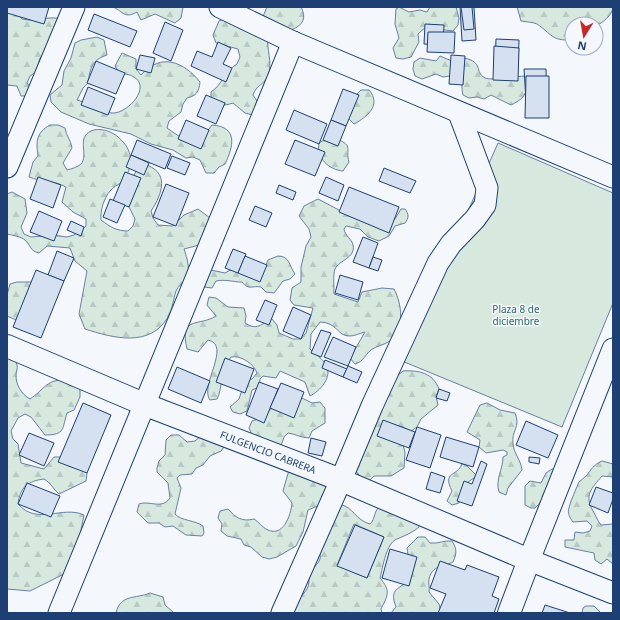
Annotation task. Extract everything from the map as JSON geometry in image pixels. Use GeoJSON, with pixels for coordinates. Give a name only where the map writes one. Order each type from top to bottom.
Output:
{"type":"FeatureCollection","features":[{"type":"Feature","properties":{"kind":"main road","name":"FULGENCIO CABRERA"},"geometry":{"type":"LineString","coordinates":[[7,346],[146,405],[341,480],[528,560]]}},
{"type":"Feature","properties":{"kind":"main road"},"geometry":{"type":"LineString","coordinates":[[509,613],[528,560]]}},
{"type":"Feature","properties":{"kind":"street"},"geometry":{"type":"LineString","coordinates":[[7,167],[74,7]]}},
{"type":"Feature","properties":{"kind":"street"},"geometry":{"type":"LineString","coordinates":[[220,7],[293,42],[613,177]]}},
{"type":"Feature","properties":{"kind":"street"},"geometry":{"type":"LineString","coordinates":[[59,613],[146,405],[293,42]]}},
{"type":"Feature","properties":{"kind":"street"},"geometry":{"type":"LineString","coordinates":[[282,613],[372,406],[438,263],[451,244],[475,219],[485,205],[487,188],[460,113]]}},
{"type":"Feature","properties":{"kind":"street"},"geometry":{"type":"LineString","coordinates":[[613,349],[528,560],[613,592]]}},
{"type":"Feature","properties":{"kind":"green space"},"geometry":{"type":"Polygon","coordinates":[[[113,7],[183,7],[181,18],[175,23],[155,14],[141,20],[137,12],[127,15],[113,7]]]}},
{"type":"Feature","properties":{"kind":"green space"},"geometry":{"type":"Polygon","coordinates":[[[267,7],[301,7],[304,15],[303,21],[300,25],[288,31],[268,35],[270,66],[267,79],[254,92],[253,95],[257,101],[253,115],[245,113],[233,103],[222,105],[211,100],[211,92],[218,86],[229,70],[237,64],[240,57],[238,49],[216,43],[213,35],[219,21],[226,18],[262,19],[267,7]]]}},
{"type":"Feature","properties":{"kind":"green space"},"geometry":{"type":"Polygon","coordinates":[[[399,7],[409,12],[420,10],[427,12],[430,7],[456,7],[459,18],[458,25],[453,31],[445,30],[429,24],[418,34],[419,42],[411,57],[403,59],[396,58],[393,48],[399,38],[395,24],[396,9],[399,7]]]}},
{"type":"Feature","properties":{"kind":"green space"},"geometry":{"type":"Polygon","coordinates":[[[517,7],[613,7],[609,16],[604,21],[604,16],[564,16],[564,40],[552,36],[537,24],[521,21],[517,7]]]}},
{"type":"Feature","properties":{"kind":"green space"},"geometry":{"type":"Polygon","coordinates":[[[7,9],[18,13],[22,19],[27,20],[59,18],[64,20],[48,56],[40,58],[36,72],[30,76],[27,83],[32,89],[28,96],[21,96],[17,86],[7,85],[7,9]]]}},
{"type":"Feature","properties":{"kind":"green space"},"geometry":{"type":"Polygon","coordinates":[[[97,37],[104,40],[107,55],[98,59],[93,65],[88,83],[83,88],[77,100],[109,113],[120,112],[131,104],[139,93],[139,81],[129,75],[119,73],[115,66],[122,53],[136,59],[136,69],[141,75],[156,64],[172,62],[180,65],[194,75],[200,82],[200,85],[195,95],[187,98],[183,104],[181,112],[169,121],[167,128],[180,137],[205,134],[212,125],[227,130],[232,139],[232,145],[225,164],[219,167],[214,173],[206,173],[200,160],[193,157],[186,158],[173,150],[151,144],[131,134],[89,124],[61,112],[51,102],[50,95],[62,85],[64,71],[71,58],[75,43],[81,40],[97,37]]]}},
{"type":"Feature","properties":{"kind":"green space"},"geometry":{"type":"Polygon","coordinates":[[[440,56],[454,62],[450,76],[443,77],[436,74],[422,79],[415,76],[413,69],[414,62],[420,58],[436,61],[440,56]]]}},
{"type":"Feature","properties":{"kind":"green space"},"geometry":{"type":"Polygon","coordinates":[[[464,58],[474,62],[482,76],[488,79],[526,76],[525,94],[511,105],[491,95],[484,99],[477,97],[469,98],[463,95],[462,81],[464,58]]]}},
{"type":"Feature","properties":{"kind":"green space"},"geometry":{"type":"Polygon","coordinates":[[[361,90],[369,90],[373,95],[373,106],[364,118],[354,124],[348,118],[355,96],[361,90]]]}},
{"type":"Feature","properties":{"kind":"green space"},"geometry":{"type":"Polygon","coordinates":[[[50,125],[58,125],[65,128],[71,143],[72,148],[63,163],[67,170],[81,164],[84,156],[84,138],[93,130],[105,130],[110,132],[118,137],[127,148],[130,157],[130,168],[128,173],[122,182],[113,188],[108,194],[102,209],[101,220],[111,227],[128,231],[133,226],[135,219],[128,205],[134,175],[138,168],[143,164],[152,167],[161,177],[162,183],[159,197],[151,211],[153,218],[158,225],[173,226],[184,215],[198,209],[210,218],[199,245],[184,249],[188,264],[186,279],[176,291],[168,317],[160,327],[151,333],[141,337],[130,338],[107,335],[85,329],[79,314],[87,271],[75,261],[70,248],[47,246],[39,253],[32,250],[24,239],[7,234],[7,194],[12,192],[25,199],[27,213],[21,227],[24,234],[31,237],[53,235],[67,237],[74,235],[86,226],[86,219],[73,212],[62,202],[66,187],[57,183],[29,177],[33,162],[38,156],[38,138],[42,131],[50,125]]]}},
{"type":"Feature","properties":{"kind":"green space"},"geometry":{"type":"Polygon","coordinates":[[[337,139],[342,141],[348,148],[349,162],[343,171],[333,168],[325,163],[319,149],[319,143],[322,141],[337,139]]]}},
{"type":"Feature","properties":{"kind":"green space","name":"Plaza 8 de diciembre"},"geometry":{"type":"Polygon","coordinates":[[[498,143],[613,193],[613,303],[562,427],[402,361],[498,143]]]}},
{"type":"Feature","properties":{"kind":"green space"},"geometry":{"type":"Polygon","coordinates":[[[318,199],[356,219],[387,226],[395,219],[401,209],[405,209],[408,216],[405,223],[395,226],[389,236],[379,241],[368,237],[360,229],[346,226],[344,229],[353,245],[352,253],[337,266],[334,274],[334,294],[358,302],[362,292],[382,288],[394,289],[399,302],[401,316],[398,330],[390,341],[373,349],[362,360],[355,364],[350,358],[365,332],[354,336],[346,336],[330,324],[320,322],[311,334],[310,349],[326,365],[328,374],[327,379],[318,391],[310,396],[305,382],[280,371],[276,378],[263,376],[260,379],[259,387],[252,390],[247,411],[240,414],[233,412],[230,407],[239,399],[245,381],[252,379],[257,373],[253,366],[239,357],[231,357],[227,362],[223,373],[219,395],[217,399],[210,400],[208,385],[216,357],[217,350],[215,343],[208,340],[198,352],[187,349],[185,338],[186,331],[192,324],[216,316],[207,305],[209,297],[216,298],[228,307],[244,308],[246,316],[245,323],[249,325],[256,327],[272,319],[277,325],[279,333],[293,339],[301,339],[306,333],[313,308],[294,305],[290,300],[292,288],[301,282],[301,267],[306,246],[311,237],[309,229],[299,216],[304,206],[318,199]]]}},
{"type":"Feature","properties":{"kind":"green space"},"geometry":{"type":"Polygon","coordinates":[[[282,256],[289,262],[295,274],[290,279],[283,281],[274,293],[266,292],[261,287],[251,287],[244,285],[242,282],[226,280],[216,281],[212,288],[197,286],[206,269],[225,273],[232,269],[265,267],[268,260],[282,256]]]}},
{"type":"Feature","properties":{"kind":"green space"},"geometry":{"type":"Polygon","coordinates":[[[17,282],[32,282],[21,322],[7,316],[7,295],[10,284],[17,282]]]}},
{"type":"Feature","properties":{"kind":"green space"},"geometry":{"type":"Polygon","coordinates":[[[7,353],[16,363],[16,379],[18,386],[24,395],[30,399],[47,385],[55,381],[67,381],[73,383],[80,389],[80,397],[74,410],[67,413],[62,430],[57,434],[45,435],[31,417],[25,414],[18,418],[11,431],[13,439],[18,444],[21,463],[44,469],[54,457],[61,457],[87,473],[86,481],[59,494],[44,479],[29,483],[21,493],[18,504],[33,514],[42,515],[68,512],[84,515],[77,550],[70,571],[30,591],[7,589],[7,353]]]}},
{"type":"Feature","properties":{"kind":"green space"},"geometry":{"type":"Polygon","coordinates":[[[403,371],[420,372],[433,379],[439,389],[436,396],[438,405],[421,419],[417,427],[411,431],[397,425],[387,428],[383,438],[391,438],[403,445],[405,452],[404,468],[391,476],[374,476],[369,481],[362,479],[353,467],[397,376],[403,371]]]}},
{"type":"Feature","properties":{"kind":"green space"},"geometry":{"type":"Polygon","coordinates":[[[298,396],[312,403],[320,402],[325,408],[325,423],[312,431],[309,438],[288,433],[284,437],[279,451],[252,435],[249,428],[252,421],[266,416],[270,409],[278,408],[298,396]]]}},
{"type":"Feature","properties":{"kind":"green space"},"geometry":{"type":"Polygon","coordinates":[[[487,403],[500,410],[515,413],[517,418],[513,436],[513,444],[522,470],[508,488],[506,495],[499,492],[498,483],[503,457],[507,455],[507,452],[503,450],[486,453],[479,447],[480,440],[467,432],[480,405],[487,403]]]}},
{"type":"Feature","properties":{"kind":"green space"},"geometry":{"type":"Polygon","coordinates":[[[171,435],[179,435],[187,442],[195,441],[201,436],[225,446],[221,451],[210,456],[203,465],[196,468],[192,474],[180,475],[177,478],[181,488],[175,514],[181,518],[203,526],[204,533],[202,536],[186,535],[173,526],[165,527],[159,523],[148,523],[137,512],[139,504],[159,504],[167,502],[170,498],[168,483],[157,472],[157,468],[159,461],[165,455],[166,440],[171,435]]]}},
{"type":"Feature","properties":{"kind":"green space"},"geometry":{"type":"Polygon","coordinates":[[[602,461],[613,464],[613,477],[602,476],[590,492],[589,501],[601,525],[613,524],[613,564],[607,559],[601,564],[595,560],[594,553],[565,547],[565,540],[574,540],[575,532],[583,533],[590,531],[592,526],[587,521],[573,522],[568,510],[579,482],[602,461]]]}},
{"type":"Feature","properties":{"kind":"green space"},"geometry":{"type":"Polygon","coordinates":[[[462,464],[466,465],[477,476],[468,482],[459,503],[452,505],[447,501],[452,491],[449,485],[449,477],[460,468],[462,464]]]}},
{"type":"Feature","properties":{"kind":"green space"},"geometry":{"type":"Polygon","coordinates":[[[552,469],[556,469],[542,500],[535,508],[525,505],[525,486],[530,481],[541,483],[546,473],[552,469]]]}},
{"type":"Feature","properties":{"kind":"green space"},"geometry":{"type":"Polygon","coordinates":[[[289,470],[330,483],[322,504],[308,510],[303,532],[296,546],[277,557],[269,559],[262,557],[251,547],[244,545],[241,539],[227,536],[221,531],[222,524],[218,518],[220,511],[228,509],[234,515],[243,520],[254,519],[265,528],[272,531],[277,531],[281,528],[288,519],[292,503],[283,491],[289,470]]]}},
{"type":"Feature","properties":{"kind":"green space"},"geometry":{"type":"Polygon","coordinates":[[[339,504],[348,508],[361,520],[370,524],[378,508],[381,506],[420,519],[419,527],[393,541],[390,545],[380,578],[387,590],[387,596],[381,609],[382,613],[294,613],[296,603],[308,587],[309,576],[320,559],[319,550],[339,504]],[[354,524],[337,565],[367,578],[384,537],[354,524]]]}},
{"type":"Feature","properties":{"kind":"green space"},"geometry":{"type":"Polygon","coordinates":[[[418,537],[425,537],[430,543],[452,541],[456,549],[453,562],[438,567],[430,574],[429,592],[439,604],[441,613],[391,613],[396,607],[394,600],[395,592],[401,586],[406,576],[408,559],[407,548],[418,537]]]}},
{"type":"Feature","properties":{"kind":"green space"},"geometry":{"type":"Polygon","coordinates":[[[150,593],[163,597],[165,605],[174,613],[116,613],[118,607],[125,600],[150,593]]]}},
{"type":"Feature","properties":{"kind":"green space"},"geometry":{"type":"Polygon","coordinates":[[[586,606],[594,606],[601,613],[582,613],[583,608],[586,606]]]}},
{"type":"Feature","properties":{"kind":"building"},"geometry":{"type":"Polygon","coordinates":[[[7,7],[49,7],[44,24],[7,13],[7,7]]]}},
{"type":"Feature","properties":{"kind":"building"},"geometry":{"type":"Polygon","coordinates":[[[460,7],[474,7],[476,40],[462,41],[460,7]]]}},
{"type":"Feature","properties":{"kind":"building"},"geometry":{"type":"Polygon","coordinates":[[[461,7],[472,7],[474,29],[464,30],[461,7]]]}},
{"type":"Feature","properties":{"kind":"building"},"geometry":{"type":"Polygon","coordinates":[[[94,14],[137,31],[130,47],[88,30],[94,14]]]}},
{"type":"Feature","properties":{"kind":"building"},"geometry":{"type":"Polygon","coordinates":[[[165,22],[183,30],[171,61],[153,53],[165,22]]]}},
{"type":"Feature","properties":{"kind":"building"},"geometry":{"type":"Polygon","coordinates":[[[425,24],[444,25],[443,45],[424,44],[425,24]]]}},
{"type":"Feature","properties":{"kind":"building"},"geometry":{"type":"Polygon","coordinates":[[[428,32],[455,32],[454,53],[427,52],[428,32]]]}},
{"type":"Feature","properties":{"kind":"building"},"geometry":{"type":"Polygon","coordinates":[[[496,39],[519,40],[518,68],[495,67],[496,39]]]}},
{"type":"Feature","properties":{"kind":"building"},"geometry":{"type":"Polygon","coordinates":[[[218,42],[231,48],[223,64],[232,68],[226,82],[191,66],[197,51],[212,57],[218,42]]]}},
{"type":"Feature","properties":{"kind":"building"},"geometry":{"type":"Polygon","coordinates":[[[494,46],[519,48],[518,81],[493,80],[494,46]]]}},
{"type":"Feature","properties":{"kind":"building"},"geometry":{"type":"Polygon","coordinates":[[[140,55],[155,58],[151,73],[136,69],[140,55]]]}},
{"type":"Feature","properties":{"kind":"building"},"geometry":{"type":"Polygon","coordinates":[[[451,55],[465,56],[463,85],[449,84],[451,55]]]}},
{"type":"Feature","properties":{"kind":"building"},"geometry":{"type":"Polygon","coordinates":[[[96,61],[125,73],[116,94],[87,83],[96,61]]]}},
{"type":"Feature","properties":{"kind":"building"},"geometry":{"type":"Polygon","coordinates":[[[524,69],[546,69],[547,108],[526,100],[524,69]]]}},
{"type":"Feature","properties":{"kind":"building"},"geometry":{"type":"Polygon","coordinates":[[[526,76],[549,76],[549,118],[525,118],[526,76]]]}},
{"type":"Feature","properties":{"kind":"building"},"geometry":{"type":"Polygon","coordinates":[[[88,87],[115,98],[108,115],[81,105],[88,87]]]}},
{"type":"Feature","properties":{"kind":"building"},"geometry":{"type":"Polygon","coordinates":[[[343,89],[359,95],[346,126],[331,120],[343,89]]]}},
{"type":"Feature","properties":{"kind":"building"},"geometry":{"type":"Polygon","coordinates":[[[206,95],[225,103],[216,124],[197,116],[206,95]]]}},
{"type":"Feature","properties":{"kind":"building"},"geometry":{"type":"Polygon","coordinates":[[[294,110],[327,124],[319,144],[286,130],[294,110]]]}},
{"type":"Feature","properties":{"kind":"building"},"geometry":{"type":"Polygon","coordinates":[[[186,120],[209,130],[201,149],[178,139],[186,120]]]}},
{"type":"Feature","properties":{"kind":"building"},"geometry":{"type":"Polygon","coordinates":[[[331,120],[346,126],[338,146],[323,140],[331,120]]]}},
{"type":"Feature","properties":{"kind":"building"},"geometry":{"type":"Polygon","coordinates":[[[137,140],[171,154],[165,169],[131,155],[137,140]]]}},
{"type":"Feature","properties":{"kind":"building"},"geometry":{"type":"Polygon","coordinates":[[[295,140],[325,152],[315,176],[285,164],[295,140]]]}},
{"type":"Feature","properties":{"kind":"building"},"geometry":{"type":"Polygon","coordinates":[[[131,155],[149,163],[144,175],[126,167],[131,155]]]}},
{"type":"Feature","properties":{"kind":"building"},"geometry":{"type":"Polygon","coordinates":[[[172,156],[190,163],[185,175],[167,168],[172,156]]]}},
{"type":"Feature","properties":{"kind":"building"},"geometry":{"type":"Polygon","coordinates":[[[384,168],[416,181],[410,193],[379,181],[384,168]]]}},
{"type":"Feature","properties":{"kind":"building"},"geometry":{"type":"Polygon","coordinates":[[[125,172],[141,178],[129,207],[113,201],[125,172]]]}},
{"type":"Feature","properties":{"kind":"building"},"geometry":{"type":"Polygon","coordinates":[[[38,177],[61,185],[53,208],[30,199],[38,177]]]}},
{"type":"Feature","properties":{"kind":"building"},"geometry":{"type":"Polygon","coordinates":[[[326,177],[344,185],[338,201],[319,193],[326,177]]]}},
{"type":"Feature","properties":{"kind":"building"},"geometry":{"type":"Polygon","coordinates":[[[166,184],[189,193],[176,226],[153,217],[166,184]]]}},
{"type":"Feature","properties":{"kind":"building"},"geometry":{"type":"Polygon","coordinates":[[[279,185],[296,192],[293,200],[276,193],[279,185]]]}},
{"type":"Feature","properties":{"kind":"building"},"geometry":{"type":"Polygon","coordinates":[[[349,187],[399,207],[389,233],[339,212],[349,187]]]}},
{"type":"Feature","properties":{"kind":"building"},"geometry":{"type":"Polygon","coordinates":[[[110,199],[125,205],[117,223],[103,217],[110,199]]]}},
{"type":"Feature","properties":{"kind":"building"},"geometry":{"type":"Polygon","coordinates":[[[255,206],[272,213],[266,227],[249,220],[255,206]]]}},
{"type":"Feature","properties":{"kind":"building"},"geometry":{"type":"Polygon","coordinates":[[[39,211],[62,221],[54,241],[30,232],[39,211]]]}},
{"type":"Feature","properties":{"kind":"building"},"geometry":{"type":"Polygon","coordinates":[[[71,221],[84,227],[81,236],[67,230],[71,221]]]}},
{"type":"Feature","properties":{"kind":"building"},"geometry":{"type":"Polygon","coordinates":[[[363,237],[378,243],[369,268],[353,262],[363,237]]]}},
{"type":"Feature","properties":{"kind":"building"},"geometry":{"type":"Polygon","coordinates":[[[233,249],[246,254],[238,273],[225,268],[233,249]]]}},
{"type":"Feature","properties":{"kind":"building"},"geometry":{"type":"Polygon","coordinates":[[[57,251],[74,258],[64,281],[48,275],[57,251]]]}},
{"type":"Feature","properties":{"kind":"building"},"geometry":{"type":"Polygon","coordinates":[[[245,256],[267,265],[260,282],[238,273],[245,256]]]}},
{"type":"Feature","properties":{"kind":"building"},"geometry":{"type":"Polygon","coordinates":[[[373,257],[382,260],[378,271],[369,268],[373,257]]]}},
{"type":"Feature","properties":{"kind":"building"},"geometry":{"type":"Polygon","coordinates":[[[36,270],[64,281],[41,338],[13,327],[36,270]]]}},
{"type":"Feature","properties":{"kind":"building"},"geometry":{"type":"Polygon","coordinates":[[[340,275],[363,282],[358,300],[335,293],[340,275]]]}},
{"type":"Feature","properties":{"kind":"building"},"geometry":{"type":"Polygon","coordinates":[[[265,300],[277,305],[269,325],[256,320],[265,300]]]}},
{"type":"Feature","properties":{"kind":"building"},"geometry":{"type":"Polygon","coordinates":[[[293,307],[311,315],[301,339],[283,331],[293,307]]]}},
{"type":"Feature","properties":{"kind":"building"},"geometry":{"type":"Polygon","coordinates":[[[321,330],[331,333],[321,357],[311,353],[321,330]]]}},
{"type":"Feature","properties":{"kind":"building"},"geometry":{"type":"Polygon","coordinates":[[[333,337],[356,347],[348,366],[324,357],[333,337]]]}},
{"type":"Feature","properties":{"kind":"building"},"geometry":{"type":"Polygon","coordinates":[[[225,358],[254,369],[245,393],[216,382],[225,358]]]}},
{"type":"Feature","properties":{"kind":"building"},"geometry":{"type":"Polygon","coordinates":[[[325,360],[347,369],[343,377],[322,368],[325,360]]]}},
{"type":"Feature","properties":{"kind":"building"},"geometry":{"type":"Polygon","coordinates":[[[348,366],[362,372],[357,383],[343,377],[348,366]]]}},
{"type":"Feature","properties":{"kind":"building"},"geometry":{"type":"Polygon","coordinates":[[[177,367],[210,381],[201,403],[168,389],[177,367]]]}},
{"type":"Feature","properties":{"kind":"building"},"geometry":{"type":"Polygon","coordinates":[[[259,382],[278,389],[264,423],[246,415],[259,382]]]}},
{"type":"Feature","properties":{"kind":"building"},"geometry":{"type":"Polygon","coordinates":[[[281,383],[304,392],[294,418],[270,408],[281,383]]]}},
{"type":"Feature","properties":{"kind":"building"},"geometry":{"type":"Polygon","coordinates":[[[439,389],[450,393],[447,401],[436,398],[439,389]]]}},
{"type":"Feature","properties":{"kind":"building"},"geometry":{"type":"Polygon","coordinates":[[[83,403],[111,415],[87,473],[58,462],[83,403]]]}},
{"type":"Feature","properties":{"kind":"building"},"geometry":{"type":"Polygon","coordinates":[[[383,420],[415,432],[409,448],[377,436],[383,420]]]}},
{"type":"Feature","properties":{"kind":"building"},"geometry":{"type":"Polygon","coordinates":[[[526,421],[558,435],[548,458],[516,445],[526,421]]]}},
{"type":"Feature","properties":{"kind":"building"},"geometry":{"type":"Polygon","coordinates":[[[417,427],[441,435],[430,468],[406,460],[417,427]]]}},
{"type":"Feature","properties":{"kind":"building"},"geometry":{"type":"Polygon","coordinates":[[[29,433],[54,443],[44,466],[19,455],[29,433]]]}},
{"type":"Feature","properties":{"kind":"building"},"geometry":{"type":"Polygon","coordinates":[[[446,437],[479,447],[473,467],[440,457],[446,437]]]}},
{"type":"Feature","properties":{"kind":"building"},"geometry":{"type":"Polygon","coordinates":[[[311,438],[326,442],[322,456],[308,453],[311,438]]]}},
{"type":"Feature","properties":{"kind":"building"},"geometry":{"type":"Polygon","coordinates":[[[529,457],[540,458],[539,464],[529,462],[529,457]]]}},
{"type":"Feature","properties":{"kind":"building"},"geometry":{"type":"Polygon","coordinates":[[[481,461],[487,464],[472,506],[457,501],[464,481],[472,484],[481,461]]]}},
{"type":"Feature","properties":{"kind":"building"},"geometry":{"type":"Polygon","coordinates":[[[431,472],[445,477],[440,493],[426,489],[431,472]]]}},
{"type":"Feature","properties":{"kind":"building"},"geometry":{"type":"Polygon","coordinates":[[[27,483],[60,496],[51,517],[18,504],[27,483]]]}},
{"type":"Feature","properties":{"kind":"building"},"geometry":{"type":"Polygon","coordinates":[[[596,487],[613,493],[613,499],[608,513],[589,505],[596,487]]]}},
{"type":"Feature","properties":{"kind":"building"},"geometry":{"type":"Polygon","coordinates":[[[355,525],[384,537],[367,578],[337,566],[355,525]]]}},
{"type":"Feature","properties":{"kind":"building"},"geometry":{"type":"Polygon","coordinates":[[[390,549],[417,557],[409,586],[382,578],[390,549]]]}},
{"type":"Feature","properties":{"kind":"building"},"geometry":{"type":"Polygon","coordinates":[[[440,561],[465,570],[467,565],[499,577],[492,596],[499,599],[494,613],[438,613],[446,594],[430,588],[440,561]]]}},
{"type":"Feature","properties":{"kind":"building"},"geometry":{"type":"Polygon","coordinates":[[[545,605],[570,613],[542,613],[545,605]]]}}]}
